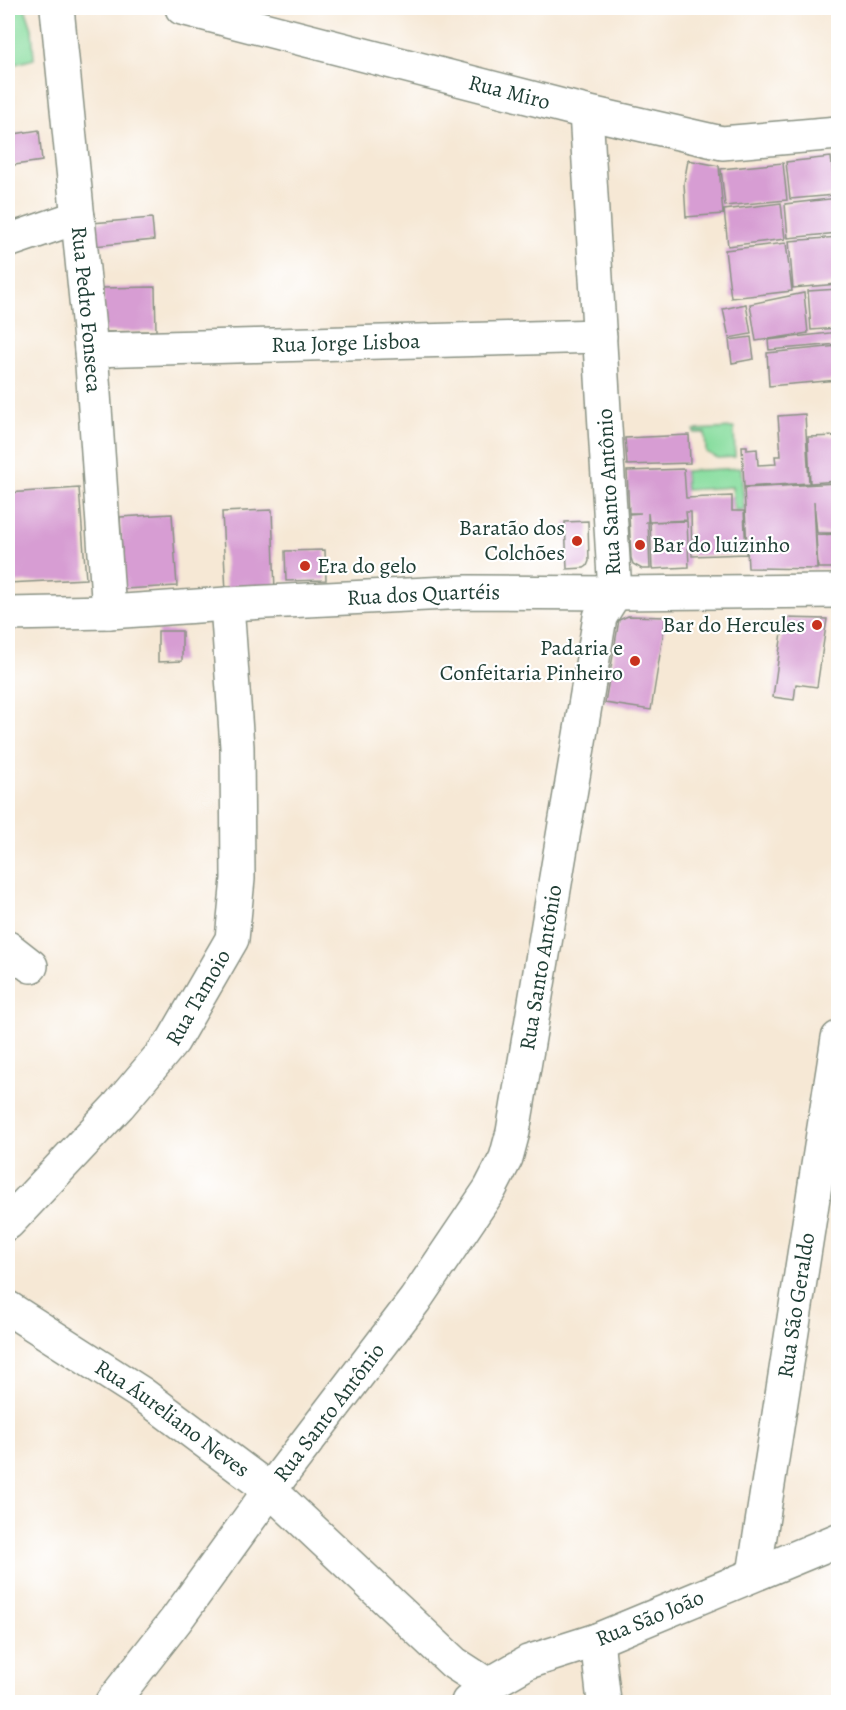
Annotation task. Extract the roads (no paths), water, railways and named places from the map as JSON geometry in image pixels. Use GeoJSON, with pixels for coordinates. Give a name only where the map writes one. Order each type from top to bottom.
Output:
{"type":"FeatureCollection","features":[{"type":"Feature","properties":{"kind":"street","name":"Rua Pedro Fonseca"},"geometry":{"type":"LineString","coordinates":[[57,8],[91,350],[109,612]]}},
{"type":"Feature","properties":{"kind":"street","name":"Rua Miro"},"geometry":{"type":"LineString","coordinates":[[182,8],[586,112],[722,143],[838,133]]}},
{"type":"Feature","properties":{"kind":"street","name":"Rua Santo Antônio"},"geometry":{"type":"LineString","coordinates":[[112,1702],[176,1620],[270,1490],[416,1300],[489,1189],[506,1158],[513,1132],[600,617],[615,594],[586,112]]}},
{"type":"Feature","properties":{"kind":"street"},"geometry":{"type":"LineString","coordinates":[[8,241],[78,217]]}},
{"type":"Feature","properties":{"kind":"street","name":"Rua Jorge Lisboa"},"geometry":{"type":"LineString","coordinates":[[91,350],[600,336]]}},
{"type":"Feature","properties":{"kind":"street","name":"Rua dos Quartéis"},"geometry":{"type":"LineString","coordinates":[[8,614],[109,612],[467,592],[615,594],[838,591]]}},
{"type":"Feature","properties":{"kind":"street","name":"Rua Tamoio"},"geometry":{"type":"LineString","coordinates":[[8,1223],[119,1105],[173,1041],[232,939],[238,879],[237,747],[226,604]]}},
{"type":"Feature","properties":{"kind":"street","name":"Rua São Geraldo"},"geometry":{"type":"LineString","coordinates":[[754,1574],[831,1141],[838,1038]]}},
{"type":"Feature","properties":{"kind":"street","name":"Rua Áureliano Neves"},"geometry":{"type":"LineString","coordinates":[[8,1308],[142,1394],[270,1490],[454,1663],[478,1694]]}},
{"type":"Feature","properties":{"kind":"street","name":"Rua São João"},"geometry":{"type":"LineString","coordinates":[[478,1694],[528,1662],[597,1640],[838,1540]]}},
{"type":"Feature","properties":{"kind":"street"},"geometry":{"type":"LineString","coordinates":[[597,1640],[604,1702]]}},
{"type":"Feature","properties":{"kind":"place","name":"Baratão dos Colchões"},"geometry":{"type":"Point","coordinates":[577,541]}},
{"type":"Feature","properties":{"kind":"place","name":"Bar do luizinho"},"geometry":{"type":"Point","coordinates":[640,545]}},
{"type":"Feature","properties":{"kind":"place","name":"Era do gelo"},"geometry":{"type":"Point","coordinates":[305,566]}},
{"type":"Feature","properties":{"kind":"place","name":"Bar do Hercules"},"geometry":{"type":"Point","coordinates":[817,625]}},
{"type":"Feature","properties":{"kind":"place","name":"Padaria e Confeitaria Pinheiro"},"geometry":{"type":"Point","coordinates":[635,661]}}]}
